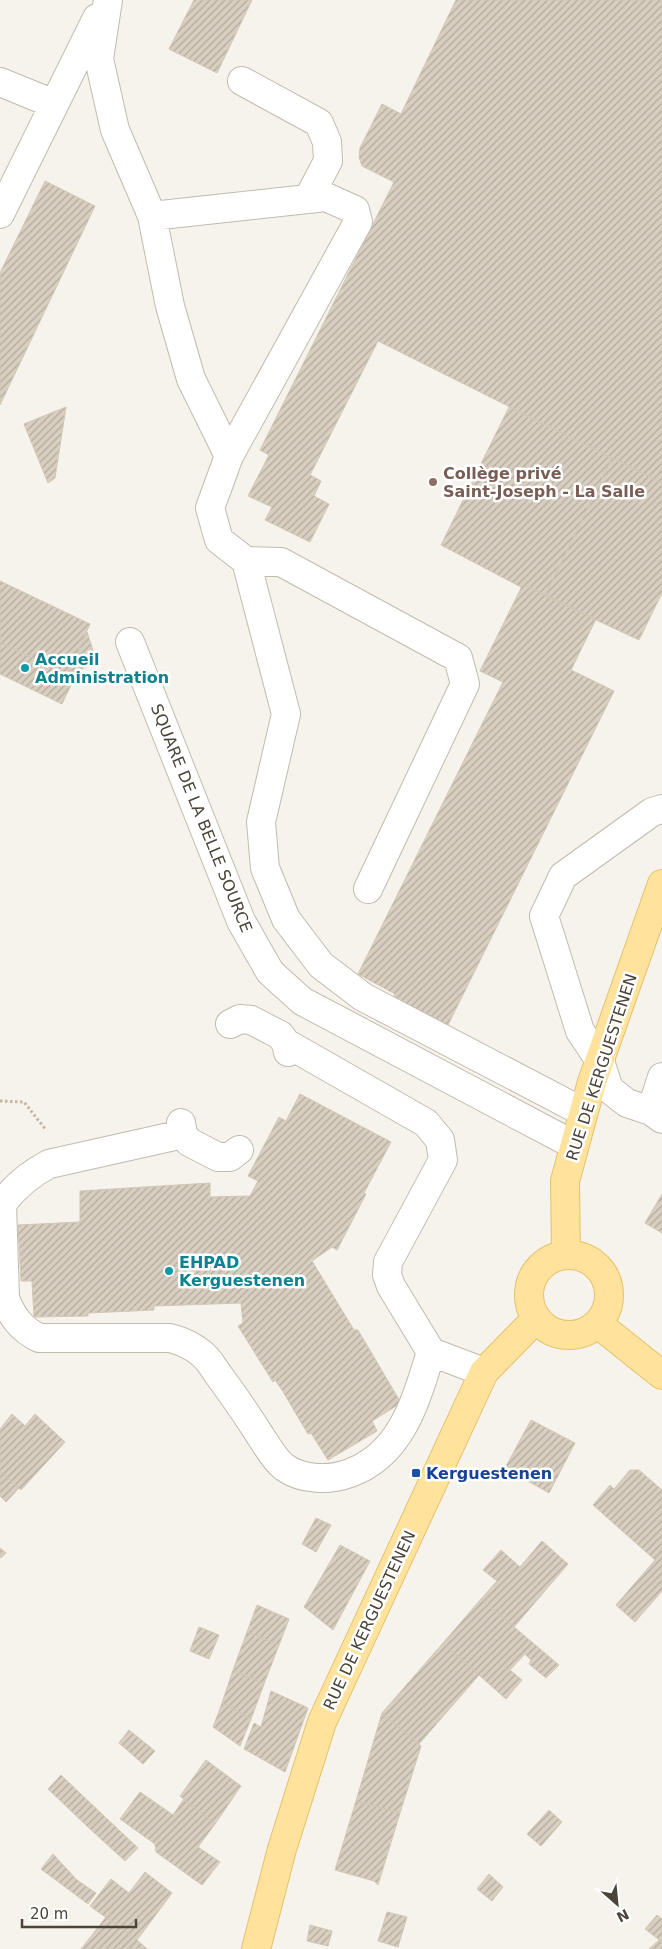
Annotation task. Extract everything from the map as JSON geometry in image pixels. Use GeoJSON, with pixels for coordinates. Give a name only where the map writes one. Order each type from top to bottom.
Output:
{"type":"FeatureCollection","features":[{"type":"Feature","properties":{"kind":"main road","name":"RUE DE KERGUESTENEN"},"geometry":{"type":"LineString","coordinates":[[566,1255],[565,1181],[574,1145],[600,1061],[662,884]]}},
{"type":"Feature","properties":{"kind":"main road"},"geometry":{"type":"LineString","coordinates":[[566,1255],[583,1256],[596,1265],[606,1279],[610,1295],[607,1310],[598,1324],[586,1332],[573,1336],[559,1335],[546,1329],[536,1319],[530,1306],[528,1292],[532,1278],[540,1266],[553,1258],[566,1255]]}},
{"type":"Feature","properties":{"kind":"main road","name":"RUE DE KERGUESTENEN"},"geometry":{"type":"LineString","coordinates":[[256,1949],[282,1848],[322,1722],[484,1372],[536,1319]]}},
{"type":"Feature","properties":{"kind":"main road"},"geometry":{"type":"LineString","coordinates":[[598,1324],[662,1375]]}},
{"type":"Feature","properties":{"kind":"lane"},"geometry":{"type":"LineString","coordinates":[[0,214],[107,0]]}},
{"type":"Feature","properties":{"kind":"lane"},"geometry":{"type":"LineString","coordinates":[[107,0],[98,59],[115,130],[152,216],[170,306],[191,379],[229,456]]}},
{"type":"Feature","properties":{"kind":"lane"},"geometry":{"type":"LineString","coordinates":[[242,81],[318,123],[326,142],[328,161],[308,199]]}},
{"type":"Feature","properties":{"kind":"lane"},"geometry":{"type":"LineString","coordinates":[[0,82],[54,104]]}},
{"type":"Feature","properties":{"kind":"lane"},"geometry":{"type":"LineString","coordinates":[[152,216],[326,197],[355,210],[358,222],[229,456],[210,508],[219,540],[246,561],[281,562],[458,658],[465,684],[368,888]]}},
{"type":"Feature","properties":{"kind":"lane"},"geometry":{"type":"LineString","coordinates":[[246,561],[286,714],[261,822],[265,868],[286,919],[321,965],[363,998],[583,1112]]}},
{"type":"Feature","properties":{"kind":"lane","name":"SQUARE DE LA BELLE SOURCE"},"geometry":{"type":"LineString","coordinates":[[130,642],[241,921],[270,972],[302,1001],[574,1145]]}},
{"type":"Feature","properties":{"kind":"lane"},"geometry":{"type":"LineString","coordinates":[[662,808],[652,812],[563,876],[544,916],[580,1030],[600,1061],[609,1089],[627,1102],[657,1115],[662,1077]]}},
{"type":"Feature","properties":{"kind":"lane"},"geometry":{"type":"LineString","coordinates":[[230,1024],[240,1019],[251,1020],[280,1034],[287,1048],[426,1123],[440,1140],[443,1160],[388,1262],[387,1269],[391,1286],[431,1352],[484,1372]]}},
{"type":"Feature","properties":{"kind":"lane"},"geometry":{"type":"LineString","coordinates":[[239,1150],[230,1156],[218,1157],[189,1142],[182,1128],[49,1164],[35,1171],[11,1192],[2,1204],[5,1298],[10,1312],[28,1332],[39,1338],[170,1338],[183,1342],[203,1354],[237,1399],[276,1460],[293,1472],[313,1478],[347,1474],[366,1467],[382,1455],[408,1418],[431,1352]]}},
{"type":"Feature","properties":{"kind":"path"},"geometry":{"type":"LineString","coordinates":[[0,1101],[24,1102],[68,1160]]}},
{"type":"Feature","properties":{"kind":"building"},"geometry":{"type":"Polygon","coordinates":[[[194,0],[252,0],[217,73],[169,49],[194,0]]]}},
{"type":"Feature","properties":{"kind":"building"},"geometry":{"type":"Polygon","coordinates":[[[456,0],[662,0],[662,483],[378,341],[310,475],[321,481],[314,496],[329,504],[310,542],[265,520],[272,507],[248,496],[269,455],[260,450],[394,182],[362,166],[359,157],[360,148],[382,104],[401,114],[456,0]]]}},
{"type":"Feature","properties":{"kind":"building"},"geometry":{"type":"Polygon","coordinates":[[[45,181],[95,206],[0,405],[0,273],[45,181]]]}},
{"type":"Feature","properties":{"kind":"building"},"geometry":{"type":"Polygon","coordinates":[[[66,407],[55,478],[48,483],[24,424],[66,407]]]}},
{"type":"Feature","properties":{"kind":"building"},"geometry":{"type":"Polygon","coordinates":[[[509,407],[612,458],[545,596],[523,584],[521,587],[441,545],[509,407]]]}},
{"type":"Feature","properties":{"kind":"building"},"geometry":{"type":"Polygon","coordinates":[[[612,458],[662,483],[662,593],[639,640],[545,596],[612,458]]]}},
{"type":"Feature","properties":{"kind":"building"},"geometry":{"type":"Polygon","coordinates":[[[0,581],[90,624],[67,675],[0,642],[0,581]]]}},
{"type":"Feature","properties":{"kind":"building"},"geometry":{"type":"Polygon","coordinates":[[[523,584],[596,619],[571,670],[614,691],[446,1029],[392,1001],[395,994],[358,974],[503,682],[480,671],[523,584]]]}},
{"type":"Feature","properties":{"kind":"building","name":"Accueil Administration"},"geometry":{"type":"Polygon","coordinates":[[[87,632],[97,663],[74,672],[68,685],[71,685],[62,704],[0,674],[0,642],[67,675],[87,632]]]}},
{"type":"Feature","properties":{"kind":"building","name":"EHPAD Kerguestenen"},"geometry":{"type":"Polygon","coordinates":[[[300,1094],[391,1142],[337,1250],[332,1247],[312,1261],[354,1330],[358,1330],[401,1403],[372,1421],[377,1431],[328,1460],[311,1433],[308,1434],[275,1380],[273,1382],[238,1326],[243,1323],[241,1303],[154,1306],[154,1310],[88,1313],[88,1316],[34,1317],[32,1281],[21,1281],[18,1225],[80,1222],[80,1191],[210,1183],[210,1197],[250,1196],[258,1181],[248,1176],[279,1117],[286,1121],[300,1094]]]}},
{"type":"Feature","properties":{"kind":"building"},"geometry":{"type":"Polygon","coordinates":[[[662,1194],[662,1233],[645,1223],[662,1194]]]}},
{"type":"Feature","properties":{"kind":"building"},"geometry":{"type":"Polygon","coordinates":[[[12,1414],[25,1426],[35,1414],[65,1442],[21,1490],[0,1471],[0,1429],[12,1414]]]}},
{"type":"Feature","properties":{"kind":"building"},"geometry":{"type":"Polygon","coordinates":[[[531,1420],[575,1443],[549,1493],[505,1468],[531,1420]]]}},
{"type":"Feature","properties":{"kind":"building"},"geometry":{"type":"Polygon","coordinates":[[[630,1470],[639,1470],[662,1490],[662,1552],[655,1560],[593,1505],[610,1485],[614,1489],[630,1470]]]}},
{"type":"Feature","properties":{"kind":"building"},"geometry":{"type":"Polygon","coordinates":[[[0,1471],[19,1488],[6,1502],[0,1496],[0,1471]]]}},
{"type":"Feature","properties":{"kind":"building"},"geometry":{"type":"Polygon","coordinates":[[[316,1518],[331,1525],[316,1552],[302,1544],[316,1518]]]}},
{"type":"Feature","properties":{"kind":"building"},"geometry":{"type":"Polygon","coordinates":[[[542,1541],[568,1564],[514,1627],[481,1599],[497,1581],[483,1570],[501,1550],[520,1567],[542,1541]]]}},
{"type":"Feature","properties":{"kind":"building"},"geometry":{"type":"Polygon","coordinates":[[[340,1545],[370,1561],[333,1630],[304,1607],[340,1545]]]}},
{"type":"Feature","properties":{"kind":"building"},"geometry":{"type":"Polygon","coordinates":[[[0,1548],[6,1553],[1,1558],[0,1556],[0,1548]]]}},
{"type":"Feature","properties":{"kind":"building"},"geometry":{"type":"Polygon","coordinates":[[[662,1552],[662,1591],[635,1622],[616,1605],[662,1552]]]}},
{"type":"Feature","properties":{"kind":"building"},"geometry":{"type":"Polygon","coordinates":[[[481,1599],[559,1665],[546,1678],[529,1664],[531,1660],[525,1654],[510,1670],[522,1680],[506,1699],[443,1643],[481,1599]]]}},
{"type":"Feature","properties":{"kind":"building"},"geometry":{"type":"Polygon","coordinates":[[[257,1605],[289,1619],[279,1645],[247,1632],[257,1605]]]}},
{"type":"Feature","properties":{"kind":"building"},"geometry":{"type":"Polygon","coordinates":[[[199,1627],[219,1635],[209,1659],[190,1651],[199,1627]]]}},
{"type":"Feature","properties":{"kind":"building"},"geometry":{"type":"Polygon","coordinates":[[[247,1632],[279,1645],[264,1684],[233,1670],[247,1632]]]}},
{"type":"Feature","properties":{"kind":"building"},"geometry":{"type":"Polygon","coordinates":[[[443,1643],[479,1675],[419,1744],[382,1713],[443,1643]]]}},
{"type":"Feature","properties":{"kind":"building"},"geometry":{"type":"Polygon","coordinates":[[[233,1670],[264,1684],[251,1719],[222,1703],[233,1670]]]}},
{"type":"Feature","properties":{"kind":"building"},"geometry":{"type":"Polygon","coordinates":[[[271,1691],[308,1708],[285,1772],[244,1749],[254,1723],[261,1727],[271,1691]]]}},
{"type":"Feature","properties":{"kind":"building"},"geometry":{"type":"Polygon","coordinates":[[[222,1703],[251,1719],[240,1746],[213,1727],[222,1703]]]}},
{"type":"Feature","properties":{"kind":"building"},"geometry":{"type":"Polygon","coordinates":[[[382,1713],[421,1746],[400,1813],[356,1801],[382,1713]]]}},
{"type":"Feature","properties":{"kind":"building"},"geometry":{"type":"Polygon","coordinates":[[[129,1730],[155,1751],[143,1764],[119,1743],[129,1730]]]}},
{"type":"Feature","properties":{"kind":"building"},"geometry":{"type":"Polygon","coordinates":[[[206,1760],[241,1786],[215,1824],[180,1796],[206,1760]]]}},
{"type":"Feature","properties":{"kind":"building"},"geometry":{"type":"Polygon","coordinates":[[[61,1775],[102,1814],[89,1828],[48,1789],[61,1775]]]}},
{"type":"Feature","properties":{"kind":"building"},"geometry":{"type":"Polygon","coordinates":[[[140,1792],[173,1815],[184,1799],[215,1824],[198,1847],[220,1862],[202,1885],[156,1852],[155,1844],[120,1819],[140,1792]]]}},
{"type":"Feature","properties":{"kind":"building"},"geometry":{"type":"Polygon","coordinates":[[[356,1801],[400,1813],[378,1885],[374,1881],[335,1870],[356,1801]]]}},
{"type":"Feature","properties":{"kind":"building"},"geometry":{"type":"Polygon","coordinates":[[[549,1810],[562,1822],[541,1846],[527,1834],[549,1810]]]}},
{"type":"Feature","properties":{"kind":"building"},"geometry":{"type":"Polygon","coordinates":[[[102,1814],[138,1848],[125,1861],[89,1828],[102,1814]]]}},
{"type":"Feature","properties":{"kind":"building"},"geometry":{"type":"Polygon","coordinates":[[[53,1854],[77,1880],[96,1893],[88,1904],[41,1869],[53,1854]]]}},
{"type":"Feature","properties":{"kind":"building"},"geometry":{"type":"Polygon","coordinates":[[[145,1872],[172,1893],[137,1940],[90,1906],[111,1879],[129,1893],[145,1872]]]}},
{"type":"Feature","properties":{"kind":"building"},"geometry":{"type":"Polygon","coordinates":[[[489,1874],[503,1887],[492,1901],[477,1889],[489,1874]]]}},
{"type":"Feature","properties":{"kind":"building"},"geometry":{"type":"Polygon","coordinates":[[[387,1912],[407,1917],[398,1947],[378,1941],[387,1912]]]}},
{"type":"Feature","properties":{"kind":"building"},"geometry":{"type":"Polygon","coordinates":[[[657,1915],[662,1919],[662,1942],[645,1929],[657,1915]]]}},
{"type":"Feature","properties":{"kind":"building"},"geometry":{"type":"Polygon","coordinates":[[[106,1917],[137,1940],[147,1949],[81,1949],[106,1917]]]}},
{"type":"Feature","properties":{"kind":"building"},"geometry":{"type":"Polygon","coordinates":[[[310,1925],[332,1931],[328,1946],[307,1941],[310,1925]]]}},
{"type":"Feature","properties":{"kind":"building"},"geometry":{"type":"Polygon","coordinates":[[[659,1940],[662,1942],[662,1949],[649,1949],[659,1940]]]}},
{"type":"Feature","properties":{"kind":"place","name":"Collège privé Saint-Joseph - La Salle"},"geometry":{"type":"Point","coordinates":[433,482]}},
{"type":"Feature","properties":{"kind":"place","name":"Accueil Administration"},"geometry":{"type":"Point","coordinates":[25,668]}},
{"type":"Feature","properties":{"kind":"place","name":"EHPAD Kerguestenen"},"geometry":{"type":"Point","coordinates":[169,1271]}},
{"type":"Feature","properties":{"kind":"place","name":"Kerguestenen"},"geometry":{"type":"Point","coordinates":[416,1473]}}]}
